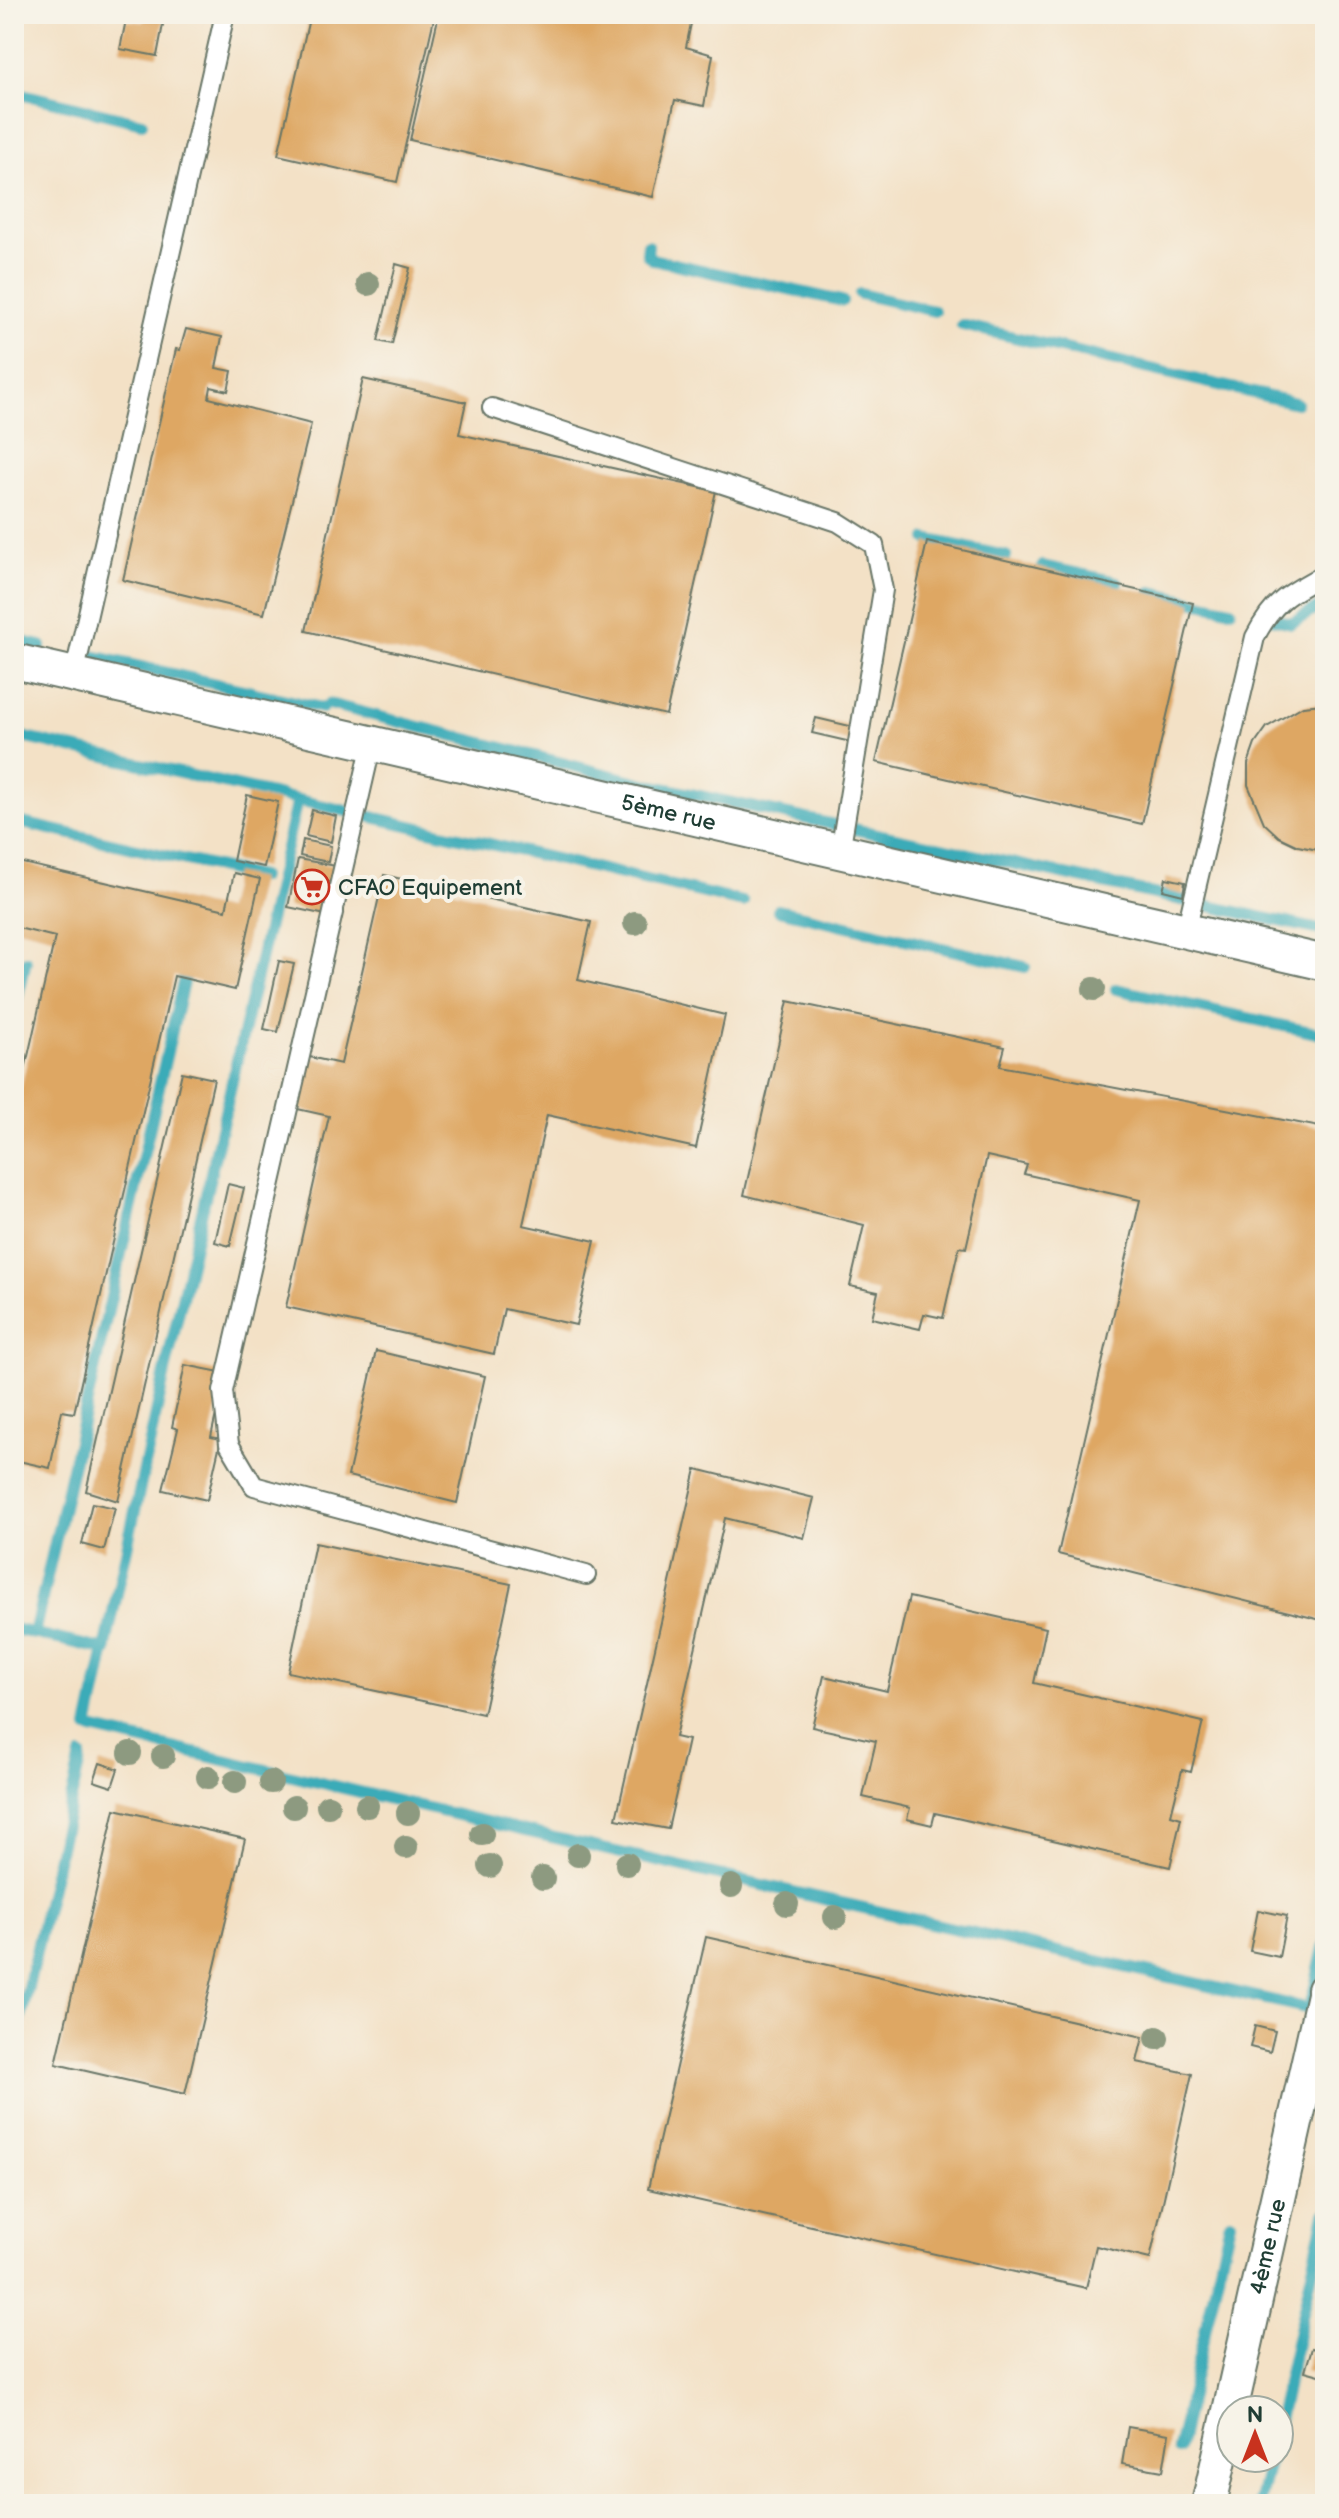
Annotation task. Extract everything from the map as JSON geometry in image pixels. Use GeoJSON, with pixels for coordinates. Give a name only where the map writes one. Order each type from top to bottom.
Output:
{"type":"FeatureCollection","features":[{"type":"Feature","properties":{"kind":"street","name":"5ème rue"},"geometry":{"type":"LineString","coordinates":[[14,661],[1325,963]]}},
{"type":"Feature","properties":{"kind":"street","name":"4ème rue"},"geometry":{"type":"LineString","coordinates":[[1209,2504],[1325,1990]]}},
{"type":"Feature","properties":{"kind":"lane"},"geometry":{"type":"LineString","coordinates":[[74,675],[225,14]]}},
{"type":"Feature","properties":{"kind":"lane"},"geometry":{"type":"LineString","coordinates":[[492,408],[838,522],[874,545],[883,590],[840,852]]}},
{"type":"Feature","properties":{"kind":"lane"},"geometry":{"type":"LineString","coordinates":[[1186,931],[1255,637],[1268,612],[1282,597],[1325,574]]}},
{"type":"Feature","properties":{"kind":"lane"},"geometry":{"type":"LineString","coordinates":[[372,743],[223,1391],[229,1444],[254,1486],[586,1575]]}},
{"type":"Feature","properties":{"kind":"building"},"geometry":{"type":"Polygon","coordinates":[[[146,14],[165,14],[157,56],[120,49],[126,20],[144,22],[146,14]]]}},
{"type":"Feature","properties":{"kind":"building"},"geometry":{"type":"Polygon","coordinates":[[[310,14],[435,14],[397,182],[278,155],[310,14]]]}},
{"type":"Feature","properties":{"kind":"building"},"geometry":{"type":"Polygon","coordinates":[[[439,14],[693,14],[686,47],[713,55],[704,106],[675,100],[653,197],[410,140],[439,14]]]}},
{"type":"Feature","properties":{"kind":"building"},"geometry":{"type":"Polygon","coordinates":[[[396,264],[410,268],[392,344],[378,341],[396,264]]]}},
{"type":"Feature","properties":{"kind":"building"},"geometry":{"type":"Polygon","coordinates":[[[186,329],[222,337],[216,368],[232,371],[228,391],[211,387],[209,398],[311,424],[264,614],[123,580],[176,349],[180,350],[186,329]]]}},
{"type":"Feature","properties":{"kind":"building"},"geometry":{"type":"Polygon","coordinates":[[[363,379],[466,402],[459,434],[716,491],[666,715],[306,631],[363,379]]]}},
{"type":"Feature","properties":{"kind":"building"},"geometry":{"type":"Polygon","coordinates":[[[927,542],[1193,603],[1142,824],[876,762],[927,542]]]}},
{"type":"Feature","properties":{"kind":"building"},"geometry":{"type":"Polygon","coordinates":[[[1323,704],[1325,849],[1318,850],[1298,846],[1279,837],[1264,823],[1248,785],[1248,764],[1255,744],[1267,727],[1303,706],[1323,704]]]}},
{"type":"Feature","properties":{"kind":"building"},"geometry":{"type":"Polygon","coordinates":[[[816,718],[854,727],[851,742],[812,733],[816,718]]]}},
{"type":"Feature","properties":{"kind":"building"},"geometry":{"type":"Polygon","coordinates":[[[247,795],[278,802],[264,867],[233,861],[247,795]]]}},
{"type":"Feature","properties":{"kind":"building"},"geometry":{"type":"Polygon","coordinates":[[[312,810],[336,816],[331,842],[306,836],[312,810]]]}},
{"type":"Feature","properties":{"kind":"building"},"geometry":{"type":"Polygon","coordinates":[[[303,840],[331,846],[328,862],[300,856],[303,840]]]}},
{"type":"Feature","properties":{"kind":"building","name":"CFAO Equipement"},"geometry":{"type":"Polygon","coordinates":[[[298,859],[336,866],[326,915],[288,907],[298,859]]]}},
{"type":"Feature","properties":{"kind":"building"},"geometry":{"type":"Polygon","coordinates":[[[14,861],[226,910],[234,873],[260,879],[235,990],[174,976],[74,1413],[62,1411],[50,1468],[14,1460],[14,1118],[55,937],[14,927],[14,861]]]}},
{"type":"Feature","properties":{"kind":"building"},"geometry":{"type":"Polygon","coordinates":[[[384,875],[591,922],[578,980],[725,1015],[696,1148],[547,1115],[523,1225],[595,1241],[576,1325],[504,1309],[494,1354],[286,1307],[329,1116],[293,1108],[305,1056],[341,1064],[384,875]]]}},
{"type":"Feature","properties":{"kind":"building"},"geometry":{"type":"Polygon","coordinates":[[[1166,878],[1185,882],[1183,895],[1163,890],[1166,878]]]}},
{"type":"Feature","properties":{"kind":"building"},"geometry":{"type":"Polygon","coordinates":[[[279,961],[294,964],[278,1032],[264,1029],[279,961]]]}},
{"type":"Feature","properties":{"kind":"building"},"geometry":{"type":"Polygon","coordinates":[[[788,1001],[1005,1047],[1000,1066],[1325,1128],[1325,1621],[1058,1554],[1140,1200],[1024,1174],[1027,1165],[987,1156],[966,1248],[959,1247],[943,1318],[924,1314],[920,1329],[872,1318],[878,1292],[850,1286],[864,1225],[744,1195],[788,1001]]]}},
{"type":"Feature","properties":{"kind":"building"},"geometry":{"type":"Polygon","coordinates":[[[182,1072],[214,1079],[118,1501],[86,1491],[182,1072]]]}},
{"type":"Feature","properties":{"kind":"building"},"geometry":{"type":"Polygon","coordinates":[[[228,1184],[244,1188],[230,1246],[215,1242],[228,1184]]]}},
{"type":"Feature","properties":{"kind":"building"},"geometry":{"type":"Polygon","coordinates":[[[376,1351],[485,1376],[457,1503],[348,1476],[376,1351]]]}},
{"type":"Feature","properties":{"kind":"building"},"geometry":{"type":"Polygon","coordinates":[[[185,1365],[225,1373],[211,1437],[221,1439],[207,1500],[163,1490],[178,1429],[172,1427],[185,1365]]]}},
{"type":"Feature","properties":{"kind":"building"},"geometry":{"type":"Polygon","coordinates":[[[696,1469],[814,1498],[804,1538],[725,1518],[675,1737],[688,1740],[668,1829],[616,1819],[696,1469]]]}},
{"type":"Feature","properties":{"kind":"building"},"geometry":{"type":"Polygon","coordinates":[[[92,1503],[115,1508],[104,1550],[82,1544],[92,1503]]]}},
{"type":"Feature","properties":{"kind":"building"},"geometry":{"type":"Polygon","coordinates":[[[315,1543],[511,1584],[483,1714],[288,1672],[315,1543]]]}},
{"type":"Feature","properties":{"kind":"building"},"geometry":{"type":"Polygon","coordinates":[[[909,1597],[1046,1628],[1034,1683],[1203,1722],[1191,1772],[1182,1770],[1171,1815],[1181,1818],[1170,1867],[935,1813],[932,1825],[907,1819],[910,1808],[863,1797],[876,1741],[812,1727],[824,1676],[887,1691],[909,1597]]]}},
{"type":"Feature","properties":{"kind":"building"},"geometry":{"type":"Polygon","coordinates":[[[100,1763],[118,1769],[112,1787],[94,1781],[100,1763]]]}},
{"type":"Feature","properties":{"kind":"building"},"geometry":{"type":"Polygon","coordinates":[[[115,1809],[245,1839],[185,2094],[56,2064],[115,1809]]]}},
{"type":"Feature","properties":{"kind":"building"},"geometry":{"type":"Polygon","coordinates":[[[1258,1910],[1287,1916],[1279,1957],[1250,1951],[1258,1910]]]}},
{"type":"Feature","properties":{"kind":"building"},"geometry":{"type":"Polygon","coordinates":[[[706,1937],[1143,2037],[1137,2062],[1192,2074],[1150,2259],[1096,2246],[1086,2288],[648,2189],[706,1937]]]}},
{"type":"Feature","properties":{"kind":"building"},"geometry":{"type":"Polygon","coordinates":[[[1255,2026],[1275,2031],[1270,2052],[1250,2047],[1255,2026]]]}},
{"type":"Feature","properties":{"kind":"building"},"geometry":{"type":"Polygon","coordinates":[[[1312,2348],[1325,2351],[1323,2376],[1305,2371],[1312,2348]]]}},
{"type":"Feature","properties":{"kind":"building"},"geometry":{"type":"Polygon","coordinates":[[[1128,2427],[1169,2434],[1163,2471],[1122,2464],[1128,2427]]]}},
{"type":"Feature","properties":{"kind":"waterway"},"geometry":{"type":"LineString","coordinates":[[14,92],[142,123]]}},
{"type":"Feature","properties":{"kind":"waterway"},"geometry":{"type":"LineString","coordinates":[[648,245],[647,254],[652,259],[842,301]]}},
{"type":"Feature","properties":{"kind":"waterway"},"geometry":{"type":"LineString","coordinates":[[860,294],[934,311]]}},
{"type":"Feature","properties":{"kind":"waterway"},"geometry":{"type":"LineString","coordinates":[[962,325],[1296,403]]}},
{"type":"Feature","properties":{"kind":"waterway"},"geometry":{"type":"LineString","coordinates":[[927,539],[1006,556]]}},
{"type":"Feature","properties":{"kind":"waterway"},"geometry":{"type":"LineString","coordinates":[[1043,566],[1117,582]]}},
{"type":"Feature","properties":{"kind":"waterway"},"geometry":{"type":"LineString","coordinates":[[1152,592],[1231,610]]}},
{"type":"Feature","properties":{"kind":"waterway"},"geometry":{"type":"LineString","coordinates":[[1271,618],[1291,623],[1325,604]]}},
{"type":"Feature","properties":{"kind":"waterway"},"geometry":{"type":"LineString","coordinates":[[14,640],[41,646]]}},
{"type":"Feature","properties":{"kind":"waterway"},"geometry":{"type":"LineString","coordinates":[[93,656],[322,708]]}},
{"type":"Feature","properties":{"kind":"waterway"},"geometry":{"type":"LineString","coordinates":[[329,704],[641,783],[1325,931]]}},
{"type":"Feature","properties":{"kind":"waterway"},"geometry":{"type":"LineString","coordinates":[[14,735],[743,902]]}},
{"type":"Feature","properties":{"kind":"waterway"},"geometry":{"type":"LineString","coordinates":[[297,800],[167,1363],[88,1728],[572,1842],[1310,2009],[1325,1943]]}},
{"type":"Feature","properties":{"kind":"waterway"},"geometry":{"type":"LineString","coordinates":[[14,821],[261,877]]}},
{"type":"Feature","properties":{"kind":"waterway"},"geometry":{"type":"LineString","coordinates":[[778,910],[1025,967]]}},
{"type":"Feature","properties":{"kind":"waterway"},"geometry":{"type":"LineString","coordinates":[[14,1012],[26,961]]}},
{"type":"Feature","properties":{"kind":"waterway"},"geometry":{"type":"LineString","coordinates":[[34,1634],[184,978]]}},
{"type":"Feature","properties":{"kind":"waterway"},"geometry":{"type":"LineString","coordinates":[[1116,989],[1325,1035]]}},
{"type":"Feature","properties":{"kind":"waterway"},"geometry":{"type":"LineString","coordinates":[[14,1629],[106,1650]]}},
{"type":"Feature","properties":{"kind":"waterway"},"geometry":{"type":"LineString","coordinates":[[14,2048],[81,1756]]}},
{"type":"Feature","properties":{"kind":"waterway"},"geometry":{"type":"LineString","coordinates":[[1285,2394],[1325,2214]]}},
{"type":"Feature","properties":{"kind":"waterway"},"geometry":{"type":"LineString","coordinates":[[1178,2449],[1230,2222]]}},
{"type":"Feature","properties":{"kind":"waterway"},"geometry":{"type":"LineString","coordinates":[[1259,2504],[1266,2474]]}},
{"type":"Feature","properties":{"kind":"place","name":"CFAO Equipement"},"geometry":{"type":"Point","coordinates":[312,887]}}]}
